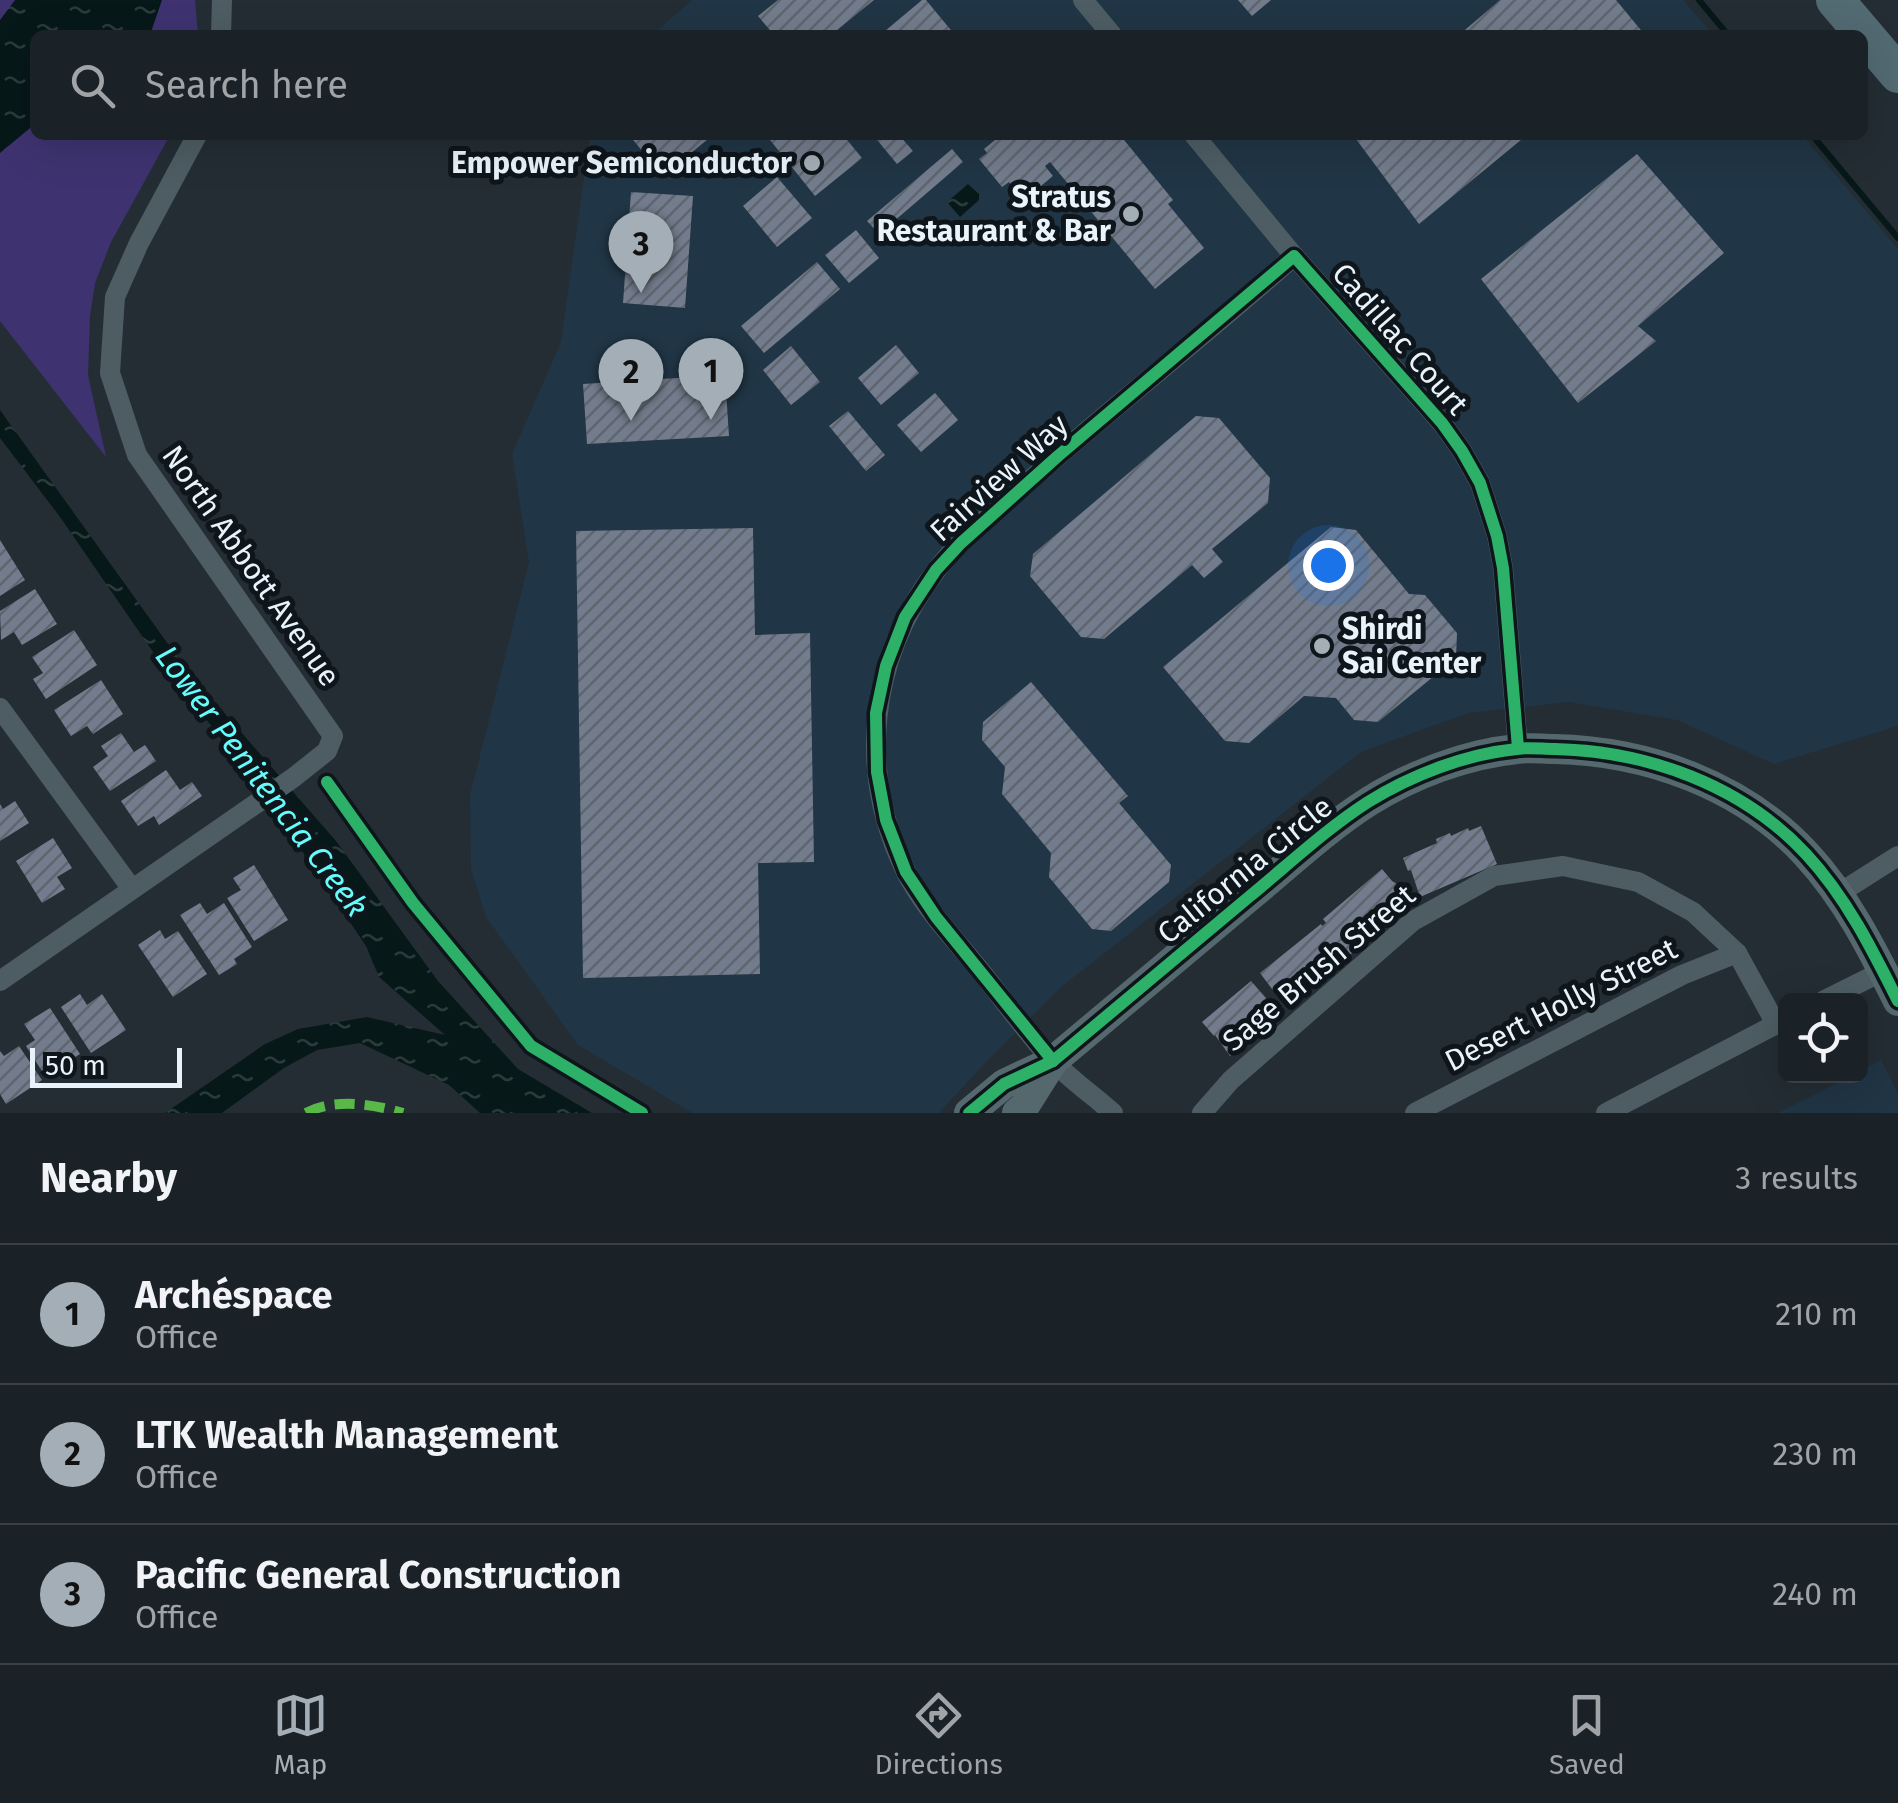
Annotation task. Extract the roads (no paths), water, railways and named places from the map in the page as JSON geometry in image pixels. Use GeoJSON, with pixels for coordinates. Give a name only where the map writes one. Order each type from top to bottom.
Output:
{"type":"FeatureCollection","features":[{"type":"Feature","properties":{"kind":"highway"},"geometry":{"type":"LineString","coordinates":[[1834,0],[1860,30]]}},
{"type":"Feature","properties":{"kind":"highway"},"geometry":{"type":"LineString","coordinates":[[1868,39],[1898,74]]}},
{"type":"Feature","properties":{"kind":"street"},"geometry":{"type":"LineString","coordinates":[[220,30],[222,0]]}},
{"type":"Feature","properties":{"kind":"street"},"geometry":{"type":"LineString","coordinates":[[1083,0],[1108,30]]}},
{"type":"Feature","properties":{"kind":"street","name":"North Abbott Avenue"},"geometry":{"type":"LineString","coordinates":[[0,980],[293,778],[327,751],[333,736],[136,455],[110,373],[115,297],[194,140]]}},
{"type":"Feature","properties":{"kind":"street","name":"Cadillac Court"},"geometry":{"type":"LineString","coordinates":[[1198,140],[1294,256],[1442,423],[1480,482],[1503,568],[1518,748]]}},
{"type":"Feature","properties":{"kind":"street","name":"Fairview Way"},"geometry":{"type":"LineString","coordinates":[[1113,1113],[1053,1061],[936,916],[906,872],[886,820],[876,772],[876,714],[886,666],[905,617],[936,570],[960,543],[1294,256]]}},
{"type":"Feature","properties":{"kind":"street"},"geometry":{"type":"LineString","coordinates":[[0,708],[132,889]]}},
{"type":"Feature","properties":{"kind":"street","name":"California Circle"},"geometry":{"type":"LineString","coordinates":[[969,1113],[1004,1084],[1053,1061],[1320,838],[1369,802],[1417,776],[1518,748],[1615,754],[1670,767],[1718,787],[1763,816],[1804,852],[1838,894],[1898,1000]]}},
{"type":"Feature","properties":{"kind":"street"},"geometry":{"type":"LineString","coordinates":[[1838,894],[1898,856]]}},
{"type":"Feature","properties":{"kind":"street","name":"Sage Brush Street"},"geometry":{"type":"LineString","coordinates":[[1202,1113],[1231,1080],[1413,922],[1494,876],[1564,866],[1638,882],[1694,912],[1736,954],[1778,1017]]}},
{"type":"Feature","properties":{"kind":"street","name":"Desert Holly Street"},"geometry":{"type":"LineString","coordinates":[[1414,1113],[1682,975],[1736,954]]}},
{"type":"Feature","properties":{"kind":"street"},"geometry":{"type":"LineString","coordinates":[[1837,993],[1883,971]]}},
{"type":"Feature","properties":{"kind":"street"},"geometry":{"type":"LineString","coordinates":[[1606,1113],[1778,1023]]}},
{"type":"Feature","properties":{"kind":"street","name":"California Circle"},"geometry":{"type":"LineString","coordinates":[[1017,1113],[1053,1061]]}},
{"type":"Feature","properties":{"kind":"water"},"geometry":{"type":"Polygon","coordinates":[[[15,0],[162,0],[152,30],[30,30],[30,128],[0,153],[0,20],[15,0]]]}},
{"type":"Feature","properties":{"kind":"water"},"geometry":{"type":"Polygon","coordinates":[[[968,184],[979,194],[979,200],[960,217],[947,202],[968,184]]]}},
{"type":"Feature","properties":{"kind":"water","name":"Lower Penitencia Creek"},"geometry":{"type":"Polygon","coordinates":[[[0,410],[186,669],[336,841],[438,981],[518,1069],[592,1113],[480,1113],[449,1085],[360,1043],[317,1050],[284,1068],[222,1113],[165,1113],[265,1044],[298,1029],[367,1017],[445,1035],[379,977],[366,946],[248,771],[162,665],[0,438],[0,410]]]}},
{"type":"Feature","properties":{"kind":"waterway"},"geometry":{"type":"LineString","coordinates":[[1699,0],[1724,30]]}},
{"type":"Feature","properties":{"kind":"waterway"},"geometry":{"type":"LineString","coordinates":[[1816,140],[1898,238]]}},
{"type":"Feature","properties":{"kind":"place","name":"Empower Semiconductor"},"geometry":{"type":"Point","coordinates":[812,163]}},
{"type":"Feature","properties":{"kind":"place","name":"Stratus Restaurant & Bar"},"geometry":{"type":"Point","coordinates":[1131,214]}},
{"type":"Feature","properties":{"kind":"place","name":"Pacific General Construction"},"geometry":{"type":"Point","coordinates":[641,293]}},
{"type":"Feature","properties":{"kind":"place","name":"Archéspace"},"geometry":{"type":"Point","coordinates":[711,420]}},
{"type":"Feature","properties":{"kind":"place","name":"LTK Wealth Management"},"geometry":{"type":"Point","coordinates":[631,421]}},
{"type":"Feature","properties":{"kind":"place","name":"Shirdi Sai Center"},"geometry":{"type":"Point","coordinates":[1322,646]}}]}
